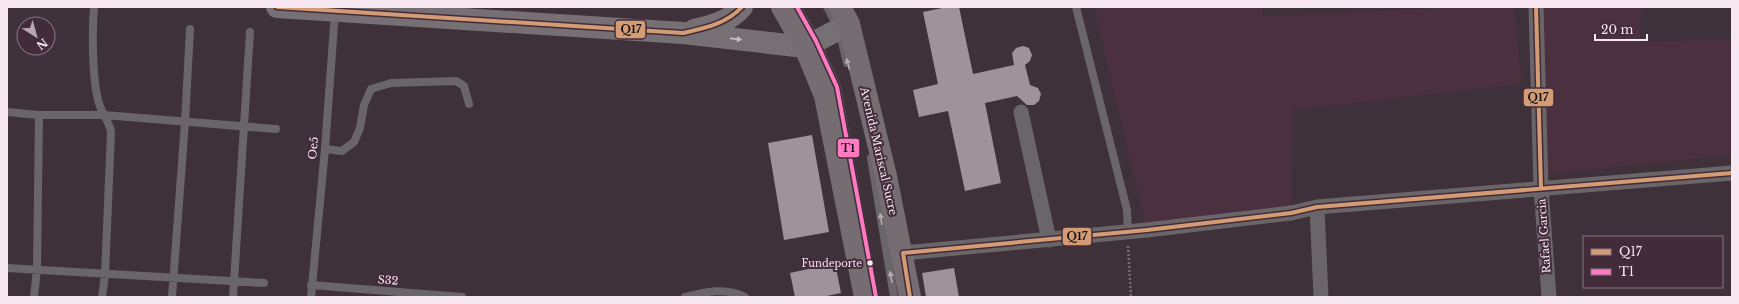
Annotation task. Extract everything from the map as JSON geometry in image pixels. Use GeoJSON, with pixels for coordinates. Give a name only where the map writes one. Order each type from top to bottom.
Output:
{"type":"FeatureCollection","features":[{"type":"Feature","properties":{"kind":"main road"},"geometry":{"type":"LineString","coordinates":[[782,7],[811,44],[825,96],[865,297]]}},
{"type":"Feature","properties":{"kind":"main road","name":"Avenida Mariscal Sucre"},"geometry":{"type":"LineString","coordinates":[[844,17],[886,176],[895,255],[910,297]]}},
{"type":"Feature","properties":{"kind":"street"},"geometry":{"type":"LineString","coordinates":[[277,7],[683,33],[811,44],[844,17]]}},
{"type":"Feature","properties":{"kind":"street"},"geometry":{"type":"LineString","coordinates":[[683,33],[715,25],[728,19],[742,7]]}},
{"type":"Feature","properties":{"kind":"street","name":"Rafael Garcia"},"geometry":{"type":"LineString","coordinates":[[1536,7],[1540,188],[1549,297]]}},
{"type":"Feature","properties":{"kind":"street"},"geometry":{"type":"LineString","coordinates":[[1021,112],[1049,240]]}},
{"type":"Feature","properties":{"kind":"street"},"geometry":{"type":"LineString","coordinates":[[895,255],[1128,232],[1283,214],[1317,207],[1732,173]]}},
{"type":"Feature","properties":{"kind":"street"},"geometry":{"type":"LineString","coordinates":[[1317,207],[1321,297]]}},
{"type":"Feature","properties":{"kind":"lane"},"geometry":{"type":"LineString","coordinates":[[94,7],[95,77],[98,102],[109,124],[111,132],[105,275],[102,297]]}},
{"type":"Feature","properties":{"kind":"lane"},"geometry":{"type":"LineString","coordinates":[[797,7],[811,44],[837,87],[876,297]]}},
{"type":"Feature","properties":{"kind":"lane"},"geometry":{"type":"LineString","coordinates":[[827,7],[844,17],[849,68]]}},
{"type":"Feature","properties":{"kind":"lane"},"geometry":{"type":"LineString","coordinates":[[1076,7],[1127,210],[1128,232]]}},
{"type":"Feature","properties":{"kind":"lane","name":"Oe5"},"geometry":{"type":"LineString","coordinates":[[311,297],[325,149],[335,11]]}},
{"type":"Feature","properties":{"kind":"lane"},"geometry":{"type":"LineString","coordinates":[[172,297],[190,30]]}},
{"type":"Feature","properties":{"kind":"lane"},"geometry":{"type":"LineString","coordinates":[[233,297],[250,32]]}},
{"type":"Feature","properties":{"kind":"lane"},"geometry":{"type":"LineString","coordinates":[[325,149],[342,150],[354,142],[360,128],[364,105],[371,89],[391,82],[456,81],[464,86],[469,104]]}},
{"type":"Feature","properties":{"kind":"lane"},"geometry":{"type":"LineString","coordinates":[[7,112],[39,115],[104,116],[276,129]]}},
{"type":"Feature","properties":{"kind":"lane"},"geometry":{"type":"LineString","coordinates":[[34,297],[37,270],[39,115]]}},
{"type":"Feature","properties":{"kind":"lane"},"geometry":{"type":"LineString","coordinates":[[870,153],[895,255],[894,297]]}},
{"type":"Feature","properties":{"kind":"lane"},"geometry":{"type":"LineString","coordinates":[[7,268],[105,275],[264,283]]}},
{"type":"Feature","properties":{"kind":"lane","name":"S32"},"geometry":{"type":"LineString","coordinates":[[311,285],[462,297]]}},
{"type":"Feature","properties":{"kind":"lane"},"geometry":{"type":"LineString","coordinates":[[685,297],[717,290],[735,292],[745,297]]}},
{"type":"Feature","properties":{"kind":"path"},"geometry":{"type":"LineString","coordinates":[[1128,232],[1131,297]]}},
{"type":"Feature","properties":{"kind":"shaded area"},"geometry":{"type":"Polygon","coordinates":[[[1094,7],[1262,7],[1263,16],[1464,7],[1514,7],[1522,84],[1293,110],[1291,211],[1146,227],[1094,7]]]}},
{"type":"Feature","properties":{"kind":"shaded area"},"geometry":{"type":"Polygon","coordinates":[[[1532,7],[1641,7],[1640,42],[1732,39],[1732,155],[1538,175],[1532,7]]]}},
{"type":"Feature","properties":{"kind":"building"},"geometry":{"type":"Polygon","coordinates":[[[947,7],[959,7],[973,74],[1014,65],[1012,53],[1016,48],[1023,46],[1029,48],[1032,55],[1030,61],[1025,65],[1030,85],[1038,88],[1041,94],[1039,101],[1034,105],[1027,105],[1017,96],[985,103],[1001,183],[965,191],[948,111],[919,117],[913,90],[938,84],[923,12],[947,7]]]}},
{"type":"Feature","properties":{"kind":"building"},"geometry":{"type":"Polygon","coordinates":[[[812,135],[829,232],[784,240],[768,143],[812,135]]]}},
{"type":"Feature","properties":{"kind":"building"},"geometry":{"type":"Polygon","coordinates":[[[835,263],[841,293],[822,297],[795,297],[790,273],[835,263]]]}},
{"type":"Feature","properties":{"kind":"building"},"geometry":{"type":"Polygon","coordinates":[[[954,268],[959,297],[926,297],[922,273],[954,268]]]}},
{"type":"Feature","properties":{"kind":"transit line","name":"Q17"},"geometry":{"type":"LineString","coordinates":[[277,7],[683,33],[707,27],[729,18],[742,7]]}},
{"type":"Feature","properties":{"kind":"transit line","name":"T1"},"geometry":{"type":"LineString","coordinates":[[797,7],[816,41],[837,87],[876,297]]}},
{"type":"Feature","properties":{"kind":"transit line","name":"Q17"},"geometry":{"type":"LineString","coordinates":[[1536,7],[1541,188]]}},
{"type":"Feature","properties":{"kind":"transit line","name":"Q17"},"geometry":{"type":"LineString","coordinates":[[910,297],[903,253],[1147,230],[1291,213],[1317,207],[1732,173]]}},
{"type":"Feature","properties":{"kind":"place","name":"Fundeporte"},"geometry":{"type":"Point","coordinates":[870,263]}}]}
